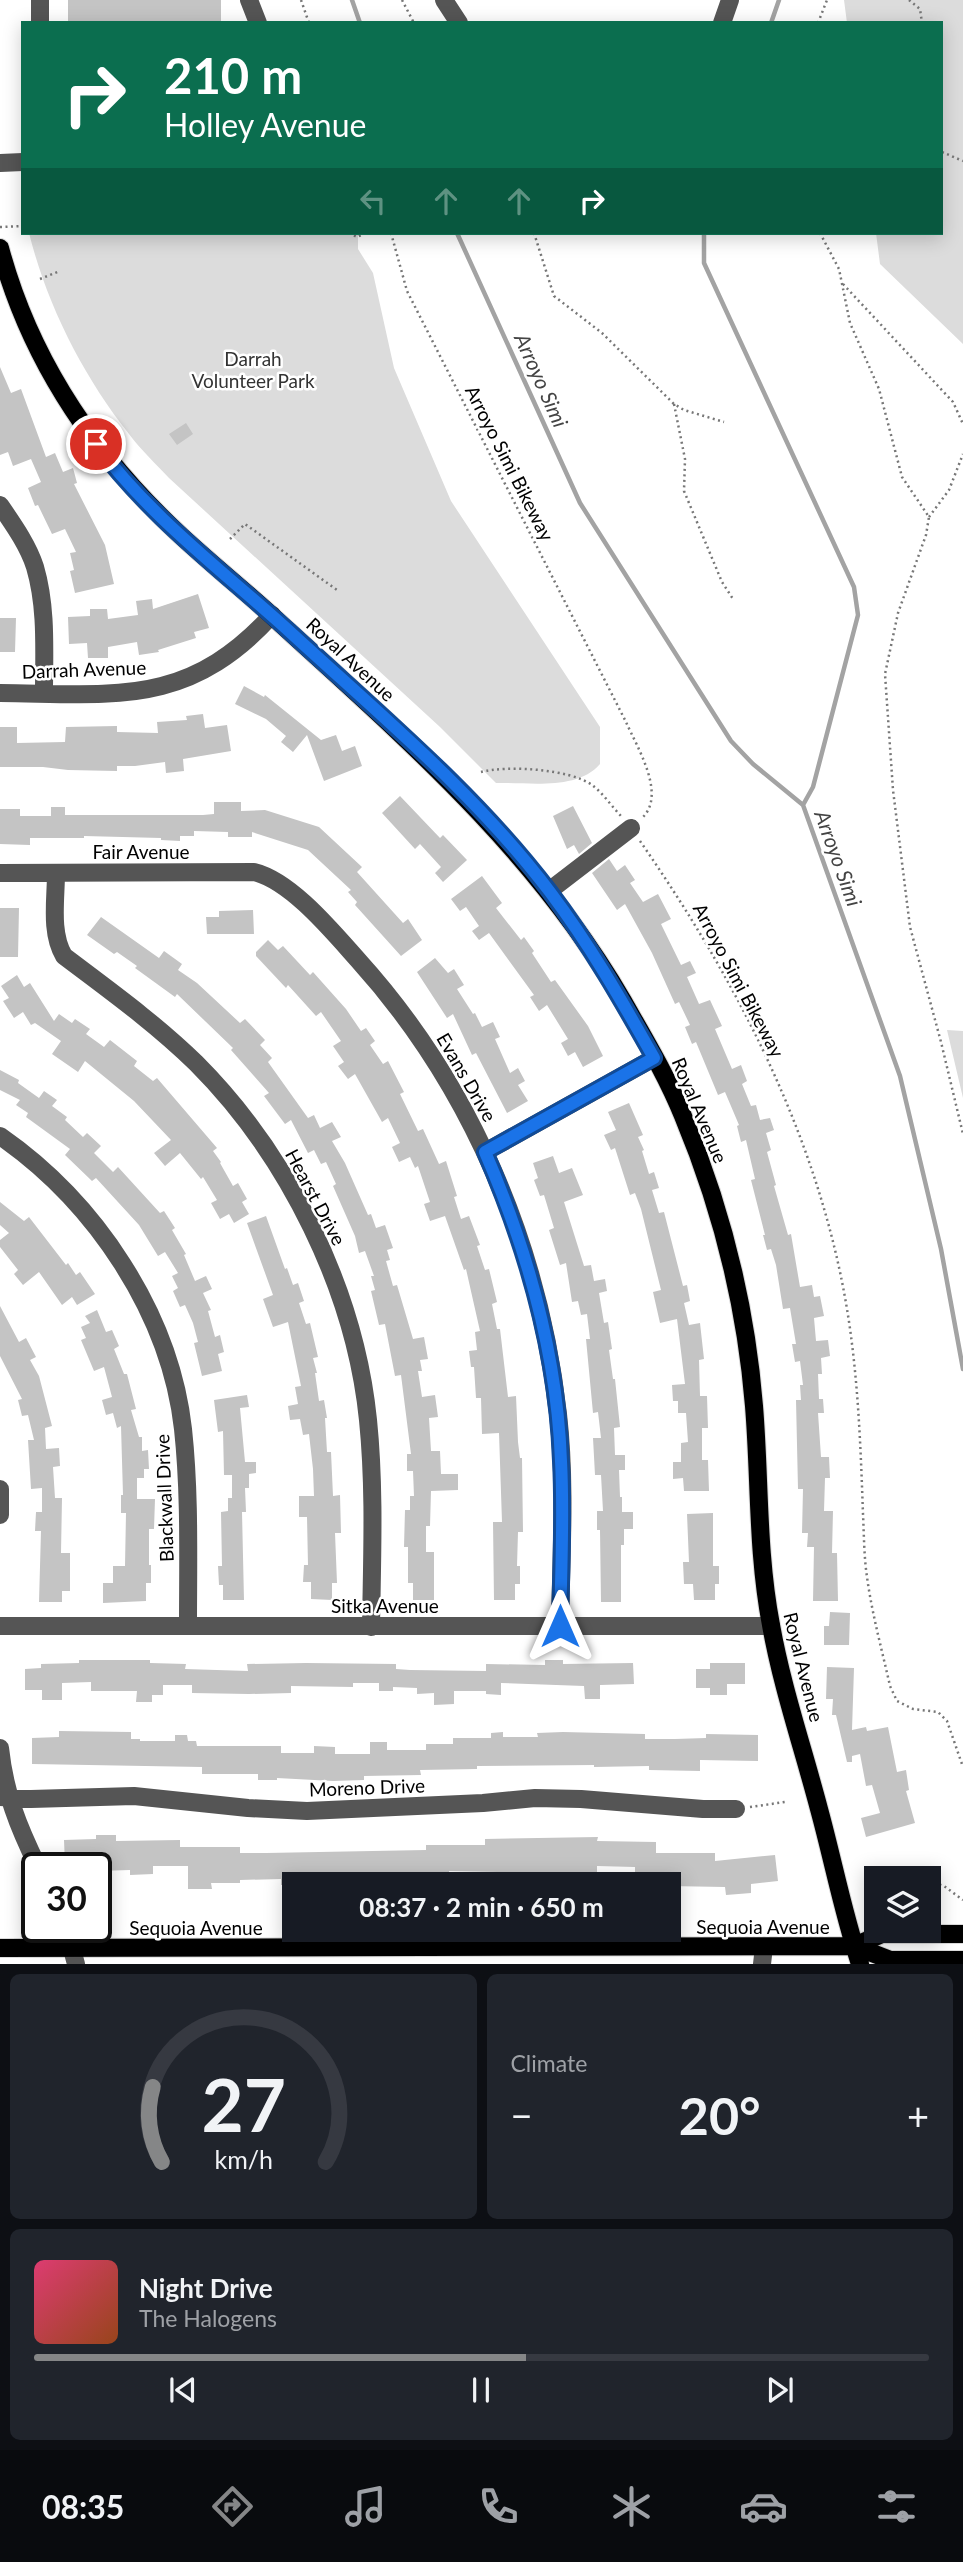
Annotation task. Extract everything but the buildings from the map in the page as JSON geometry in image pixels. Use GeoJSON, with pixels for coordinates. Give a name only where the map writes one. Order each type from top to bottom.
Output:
{"type":"FeatureCollection","features":[{"type":"Feature","properties":{"kind":"main road","name":"Royal Avenue"},"geometry":{"type":"LineString","coordinates":[[0,248],[18,303],[38,351],[58,389],[106,458],[178,533],[272,615],[452,782],[508,841],[586,941],[682,1112],[705,1172],[738,1295],[754,1406],[759,1543],[771,1626],[857,1955]]}},
{"type":"Feature","properties":{"kind":"main road","name":"Sequoia Avenue"},"geometry":{"type":"LineString","coordinates":[[857,1955],[882,1934],[963,1934]]}},
{"type":"Feature","properties":{"kind":"main road","name":"Sequoia Avenue"},"geometry":{"type":"LineString","coordinates":[[0,1948],[75,1956],[857,1955],[890,1960],[963,1960]]}},
{"type":"Feature","properties":{"kind":"street"},"geometry":{"type":"LineString","coordinates":[[40,0],[40,21]]}},
{"type":"Feature","properties":{"kind":"street"},"geometry":{"type":"LineString","coordinates":[[249,0],[257,21]]}},
{"type":"Feature","properties":{"kind":"street"},"geometry":{"type":"LineString","coordinates":[[444,0],[458,21]]}},
{"type":"Feature","properties":{"kind":"street"},"geometry":{"type":"LineString","coordinates":[[723,21],[730,0]]}},
{"type":"Feature","properties":{"kind":"street"},"geometry":{"type":"LineString","coordinates":[[0,163],[21,162]]}},
{"type":"Feature","properties":{"kind":"street"},"geometry":{"type":"LineString","coordinates":[[0,505],[19,532],[34,566],[44,608],[44,693]]}},
{"type":"Feature","properties":{"kind":"street","name":"Darrah Avenue"},"geometry":{"type":"LineString","coordinates":[[0,692],[120,693],[180,682],[217,663],[252,637],[272,615]]}},
{"type":"Feature","properties":{"kind":"street"},"geometry":{"type":"LineString","coordinates":[[549,891],[631,828]]}},
{"type":"Feature","properties":{"kind":"street","name":"Fair Avenue"},"geometry":{"type":"LineString","coordinates":[[0,873],[254,872],[280,883]]}},
{"type":"Feature","properties":{"kind":"street","name":"Hearst Drive"},"geometry":{"type":"LineString","coordinates":[[56,873],[56,936],[58,947],[64,956],[163,1032],[228,1098],[284,1177],[326,1259],[353,1338],[368,1417],[373,1479],[371,1627]]}},
{"type":"Feature","properties":{"kind":"street","name":"Evans Drive"},"geometry":{"type":"LineString","coordinates":[[280,883],[340,939],[418,1034],[454,1092],[508,1204],[541,1312],[551,1366],[561,1462],[560,1626]]}},
{"type":"Feature","properties":{"kind":"street"},"geometry":{"type":"LineString","coordinates":[[485,1152],[654,1058]]}},
{"type":"Feature","properties":{"kind":"street","name":"Blackwall Drive"},"geometry":{"type":"LineString","coordinates":[[0,1136],[59,1185],[96,1226],[127,1271],[152,1320],[171,1373],[183,1426],[188,1481],[188,1626]]}},
{"type":"Feature","properties":{"kind":"street"},"geometry":{"type":"LineString","coordinates":[[0,1489],[0,1515]]}},
{"type":"Feature","properties":{"kind":"street","name":"Sitka Avenue"},"geometry":{"type":"LineString","coordinates":[[0,1626],[771,1626]]}},
{"type":"Feature","properties":{"kind":"street"},"geometry":{"type":"LineString","coordinates":[[0,1748],[4,1797],[30,1852]]}},
{"type":"Feature","properties":{"kind":"street","name":"Moreno Drive"},"geometry":{"type":"LineString","coordinates":[[4,1797],[31,1799],[134,1796],[248,1808],[307,1811],[535,1798],[736,1809]]}},
{"type":"Feature","properties":{"kind":"path"},"geometry":{"type":"LineString","coordinates":[[301,0],[308,21]]}},
{"type":"Feature","properties":{"kind":"path"},"geometry":{"type":"LineString","coordinates":[[402,0],[413,21]]}},
{"type":"Feature","properties":{"kind":"path"},"geometry":{"type":"LineString","coordinates":[[819,21],[827,0]]}},
{"type":"Feature","properties":{"kind":"path"},"geometry":{"type":"LineString","coordinates":[[909,0],[920,9],[922,21]]}},
{"type":"Feature","properties":{"kind":"path"},"geometry":{"type":"LineString","coordinates":[[943,152],[963,160]]}},
{"type":"Feature","properties":{"kind":"path"},"geometry":{"type":"LineString","coordinates":[[0,227],[21,226]]}},
{"type":"Feature","properties":{"kind":"path","name":"Arroyo Simi Bikeway"},"geometry":{"type":"LineString","coordinates":[[392,235],[407,291],[620,710],[647,769],[651,783],[649,805],[646,814],[631,828],[701,933],[730,985],[777,1081],[812,1168],[839,1267],[852,1344],[866,1577],[890,1686],[897,1701],[913,1709],[938,1712],[947,1721],[963,1767]]}},
{"type":"Feature","properties":{"kind":"path"},"geometry":{"type":"LineString","coordinates":[[535,235],[555,296],[602,333],[674,404],[684,410],[724,422]]}},
{"type":"Feature","properties":{"kind":"path"},"geometry":{"type":"LineString","coordinates":[[821,235],[839,269],[850,323],[879,389],[902,477],[929,517]]}},
{"type":"Feature","properties":{"kind":"path"},"geometry":{"type":"LineString","coordinates":[[40,279],[60,271]]}},
{"type":"Feature","properties":{"kind":"path"},"geometry":{"type":"LineString","coordinates":[[841,282],[953,402],[963,424]]}},
{"type":"Feature","properties":{"kind":"path"},"geometry":{"type":"LineString","coordinates":[[674,404],[685,459],[684,491],[722,582],[733,599]]}},
{"type":"Feature","properties":{"kind":"path"},"geometry":{"type":"LineString","coordinates":[[963,454],[949,490],[929,517],[926,535],[898,613],[885,674],[893,790],[910,928],[963,1134]]}},
{"type":"Feature","properties":{"kind":"path"},"geometry":{"type":"LineString","coordinates":[[230,539],[245,524],[337,590]]}},
{"type":"Feature","properties":{"kind":"path"},"geometry":{"type":"LineString","coordinates":[[481,772],[544,770],[577,776],[594,786],[631,828]]}},
{"type":"Feature","properties":{"kind":"path"},"geometry":{"type":"LineString","coordinates":[[736,1809],[785,1802]]}},
{"type":"Feature","properties":{"kind":"path"},"geometry":{"type":"LineString","coordinates":[[941,1885],[963,1900]]}},
{"type":"Feature","properties":{"kind":"green space"},"geometry":{"type":"Polygon","coordinates":[[[844,0],[963,0],[963,344],[880,264],[876,235],[943,235],[943,21],[847,21],[844,0]]]}},
{"type":"Feature","properties":{"kind":"green space","name":"Darrah Volunteer Park"},"geometry":{"type":"Polygon","coordinates":[[[30,235],[358,235],[358,249],[373,273],[394,368],[451,501],[600,727],[600,764],[590,773],[565,782],[496,783],[440,727],[169,478],[138,446],[96,388],[68,339],[30,235]]]}},
{"type":"Feature","properties":{"kind":"green space"},"geometry":{"type":"Polygon","coordinates":[[[947,1030],[963,1031],[963,1098],[947,1030]]]}},
{"type":"Feature","properties":{"kind":"waterway","name":"Arroyo Simi"},"geometry":{"type":"LineString","coordinates":[[352,0],[359,21]]}},
{"type":"Feature","properties":{"kind":"waterway"},"geometry":{"type":"LineString","coordinates":[[772,21],[779,0]]}},
{"type":"Feature","properties":{"kind":"waterway","name":"Arroyo Simi"},"geometry":{"type":"LineString","coordinates":[[458,235],[580,503],[731,741],[753,764],[803,805],[900,1076],[941,1249],[963,1369]]}},
{"type":"Feature","properties":{"kind":"waterway"},"geometry":{"type":"LineString","coordinates":[[704,235],[704,263],[854,587],[858,615],[813,787],[803,805]]}},
{"type":"Feature","properties":{"kind":"route"},"geometry":{"type":"LineString","coordinates":[[96,444],[139,494],[178,533],[272,615],[434,765],[508,841],[586,941],[654,1058],[485,1152],[508,1204],[527,1260],[541,1312],[551,1366],[561,1462],[560,1626]]}}]}
